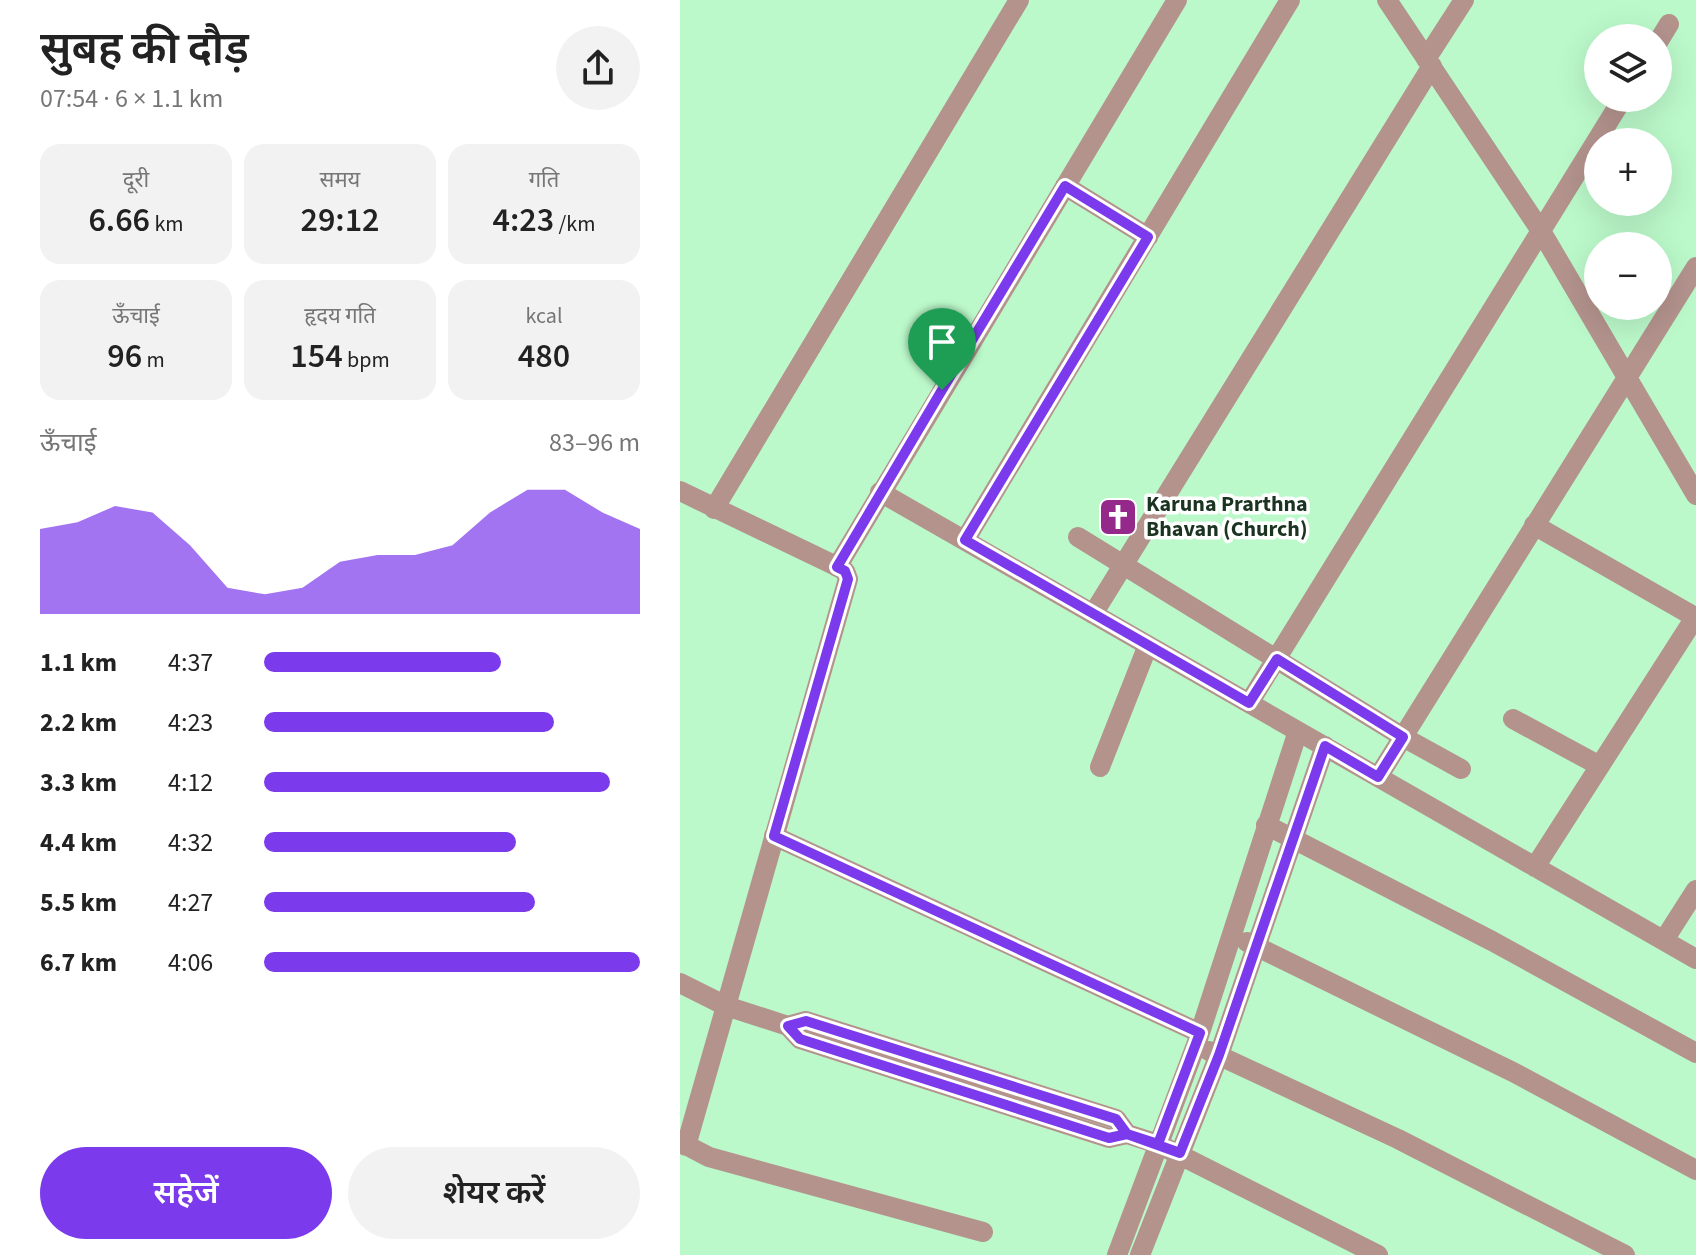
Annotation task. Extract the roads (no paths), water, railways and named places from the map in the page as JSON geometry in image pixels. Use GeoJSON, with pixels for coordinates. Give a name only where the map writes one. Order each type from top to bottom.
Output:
{"type":"FeatureCollection","features":[{"type":"Feature","properties":{"kind":"street"},"geometry":{"type":"LineString","coordinates":[[714,509],[1019,0]]}},
{"type":"Feature","properties":{"kind":"street"},"geometry":{"type":"LineString","coordinates":[[837,567],[1177,0]]}},
{"type":"Feature","properties":{"kind":"street"},"geometry":{"type":"LineString","coordinates":[[965,540],[1290,0]]}},
{"type":"Feature","properties":{"kind":"street"},"geometry":{"type":"LineString","coordinates":[[1387,0],[1541,231],[1696,495]]}},
{"type":"Feature","properties":{"kind":"street"},"geometry":{"type":"LineString","coordinates":[[1093,614],[1429,63],[1464,0]]}},
{"type":"Feature","properties":{"kind":"street"},"geometry":{"type":"LineString","coordinates":[[1249,703],[1614,112]]}},
{"type":"Feature","properties":{"kind":"street"},"geometry":{"type":"LineString","coordinates":[[1065,186],[1148,237]]}},
{"type":"Feature","properties":{"kind":"street"},"geometry":{"type":"LineString","coordinates":[[1378,777],[1696,267]]}},
{"type":"Feature","properties":{"kind":"street"},"geometry":{"type":"LineString","coordinates":[[680,491],[845,571],[848,579],[726,1006],[682,1145],[709,1157],[983,1232]]}},
{"type":"Feature","properties":{"kind":"street"},"geometry":{"type":"LineString","coordinates":[[880,492],[1696,959]]}},
{"type":"Feature","properties":{"kind":"street"},"geometry":{"type":"LineString","coordinates":[[1534,525],[1696,616],[1535,867]]}},
{"type":"Feature","properties":{"kind":"street"},"geometry":{"type":"LineString","coordinates":[[1078,537],[1403,737],[1461,769]]}},
{"type":"Feature","properties":{"kind":"street"},"geometry":{"type":"LineString","coordinates":[[1100,767],[1148,645]]}},
{"type":"Feature","properties":{"kind":"street"},"geometry":{"type":"LineString","coordinates":[[1513,719],[1600,766]]}},
{"type":"Feature","properties":{"kind":"street"},"geometry":{"type":"LineString","coordinates":[[1298,731],[1198,1039],[1119,1249],[1142,1254],[1219,1055],[1325,746]]}},
{"type":"Feature","properties":{"kind":"street"},"geometry":{"type":"LineString","coordinates":[[1266,825],[1492,941],[1696,1053]]}},
{"type":"Feature","properties":{"kind":"street"},"geometry":{"type":"LineString","coordinates":[[774,836],[1198,1039],[1219,1055],[1398,1139],[1625,1255]]}},
{"type":"Feature","properties":{"kind":"street"},"geometry":{"type":"LineString","coordinates":[[1664,940],[1695,892]]}},
{"type":"Feature","properties":{"kind":"street"},"geometry":{"type":"LineString","coordinates":[[1231,934],[1513,1072],[1696,1170]]}},
{"type":"Feature","properties":{"kind":"street"},"geometry":{"type":"LineString","coordinates":[[680,983],[726,1006],[788,1026],[806,1021],[1116,1119],[1127,1134],[1180,1153],[1378,1255]]}},
{"type":"Feature","properties":{"kind":"place","name":"Karuna Prarthna Bhavan (Church)"},"geometry":{"type":"Point","coordinates":[1118,517]}}]}
